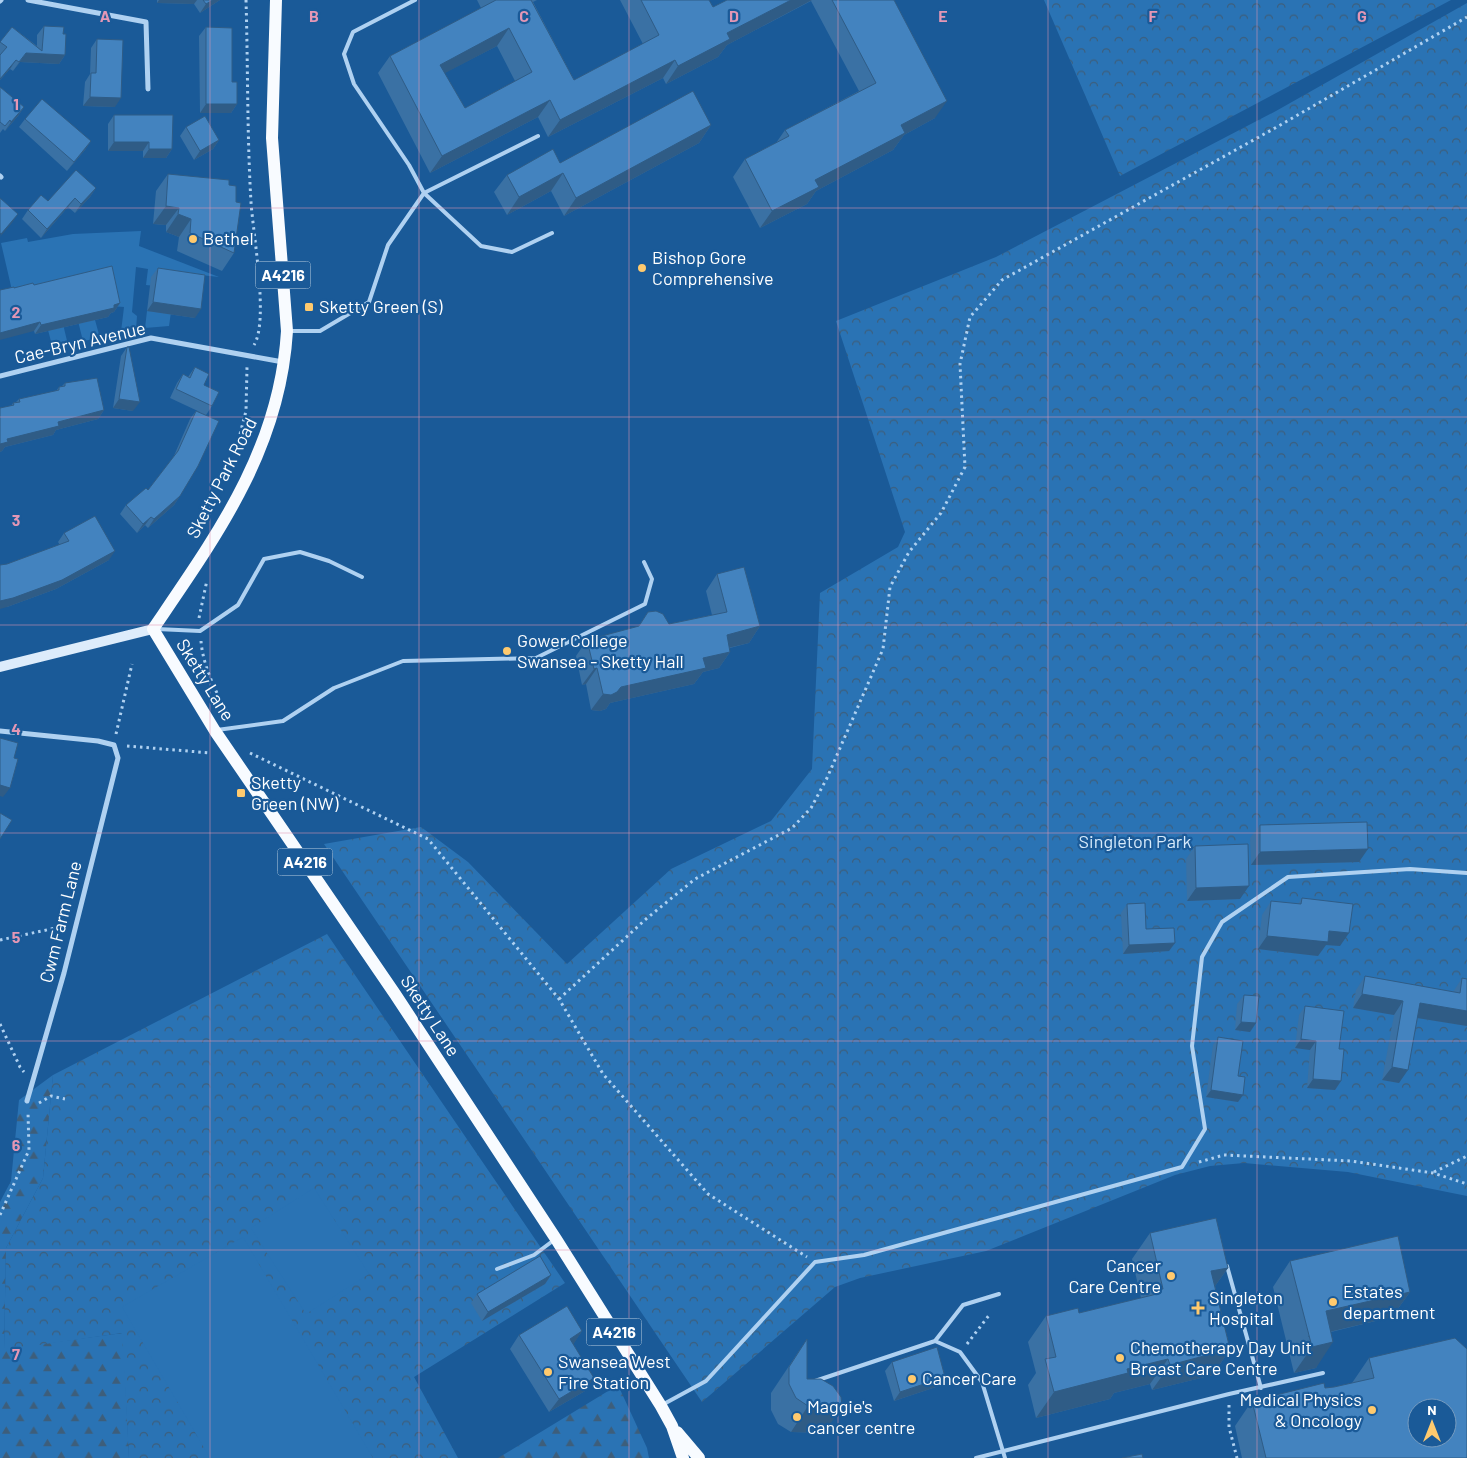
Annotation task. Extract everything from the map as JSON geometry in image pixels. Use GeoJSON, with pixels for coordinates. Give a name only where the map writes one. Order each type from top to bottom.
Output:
{"type":"FeatureCollection","features":[{"type":"Feature","properties":{"kind":"main road","name":"Sketty Park Road"},"geometry":{"type":"LineString","coordinates":[[152,629],[220,529],[261,448],[274,412],[285,362],[287,331],[272,138],[276,0]]}},
{"type":"Feature","properties":{"kind":"main road"},"geometry":{"type":"LineString","coordinates":[[0,667],[152,629]]}},
{"type":"Feature","properties":{"kind":"main road","name":"Sketty Lane"},"geometry":{"type":"LineString","coordinates":[[152,629],[215,731],[395,994],[556,1239],[672,1426],[699,1458]]}},
{"type":"Feature","properties":{"kind":"main road","name":"Sketty Lane"},"geometry":{"type":"LineString","coordinates":[[672,1426],[683,1458]]}},
{"type":"Feature","properties":{"kind":"street"},"geometry":{"type":"LineString","coordinates":[[28,0],[146,22],[148,89]]}},
{"type":"Feature","properties":{"kind":"street","name":"Cae-Bryn Avenue"},"geometry":{"type":"LineString","coordinates":[[0,376],[151,338],[285,362]]}},
{"type":"Feature","properties":{"kind":"street"},"geometry":{"type":"LineString","coordinates":[[0,731],[98,741],[114,745]]}},
{"type":"Feature","properties":{"kind":"street","name":"Cwm Farm Lane"},"geometry":{"type":"LineString","coordinates":[[27,1101],[76,924],[118,758],[114,745]]}},
{"type":"Feature","properties":{"kind":"lane"},"geometry":{"type":"LineString","coordinates":[[415,0],[353,32],[344,54],[354,84],[409,165],[424,193],[481,246],[512,252],[552,233]]}},
{"type":"Feature","properties":{"kind":"lane"},"geometry":{"type":"LineString","coordinates":[[287,331],[320,331],[369,302],[388,245],[424,193],[538,136]]}},
{"type":"Feature","properties":{"kind":"lane"},"geometry":{"type":"LineString","coordinates":[[152,629],[200,630],[238,605],[264,559],[300,552],[328,561],[362,577]]}},
{"type":"Feature","properties":{"kind":"lane"},"geometry":{"type":"LineString","coordinates":[[215,731],[283,721],[334,688],[403,661],[536,658],[645,604],[652,580],[644,562]]}},
{"type":"Feature","properties":{"kind":"lane"},"geometry":{"type":"LineString","coordinates":[[660,1406],[706,1381],[814,1262],[864,1255],[1182,1167],[1205,1129],[1192,1046],[1196,995],[1202,957],[1222,922],[1288,877],[1410,869],[1467,873]]}},
{"type":"Feature","properties":{"kind":"lane"},"geometry":{"type":"LineString","coordinates":[[497,1270],[534,1255],[556,1239]]}},
{"type":"Feature","properties":{"kind":"lane"},"geometry":{"type":"LineString","coordinates":[[1219,1266],[1226,1266],[1261,1388]]}},
{"type":"Feature","properties":{"kind":"lane"},"geometry":{"type":"LineString","coordinates":[[810,1382],[935,1341],[962,1305],[999,1294]]}},
{"type":"Feature","properties":{"kind":"lane"},"geometry":{"type":"LineString","coordinates":[[935,1341],[960,1352],[982,1382],[1005,1458]]}},
{"type":"Feature","properties":{"kind":"lane"},"geometry":{"type":"LineString","coordinates":[[976,1458],[1229,1394],[1323,1373]]}},
{"type":"Feature","properties":{"kind":"path"},"geometry":{"type":"LineString","coordinates":[[246,0],[251,201],[260,309],[258,340],[248,355],[246,411],[239,438],[261,448]]}},
{"type":"Feature","properties":{"kind":"path"},"geometry":{"type":"LineString","coordinates":[[559,999],[646,919],[695,879],[792,828],[811,808],[827,778],[883,649],[890,588],[909,552],[940,513],[965,467],[960,364],[970,317],[1002,280],[1284,123],[1467,17]]}},
{"type":"Feature","properties":{"kind":"path"},"geometry":{"type":"LineString","coordinates":[[208,576],[200,612],[202,651],[212,678],[250,753],[428,839],[559,999],[602,1074],[708,1194],[814,1262]]}},
{"type":"Feature","properties":{"kind":"path"},"geometry":{"type":"LineString","coordinates":[[132,664],[114,745],[210,753]]}},
{"type":"Feature","properties":{"kind":"path"},"geometry":{"type":"LineString","coordinates":[[0,940],[76,924]]}},
{"type":"Feature","properties":{"kind":"path"},"geometry":{"type":"LineString","coordinates":[[0,1024],[20,1067],[34,1076]]}},
{"type":"Feature","properties":{"kind":"path"},"geometry":{"type":"LineString","coordinates":[[28,1110],[51,1096],[65,1099]]}},
{"type":"Feature","properties":{"kind":"path"},"geometry":{"type":"LineString","coordinates":[[0,1215],[29,1150],[27,1101]]}},
{"type":"Feature","properties":{"kind":"path"},"geometry":{"type":"LineString","coordinates":[[1182,1167],[1224,1156],[1350,1161],[1433,1173],[1467,1184]]}},
{"type":"Feature","properties":{"kind":"path"},"geometry":{"type":"LineString","coordinates":[[1433,1173],[1467,1156]]}},
{"type":"Feature","properties":{"kind":"path"},"geometry":{"type":"LineString","coordinates":[[960,1352],[990,1314]]}},
{"type":"Feature","properties":{"kind":"path"},"geometry":{"type":"LineString","coordinates":[[1229,1394],[1229,1427],[1237,1458]]}},
{"type":"Feature","properties":{"kind":"green space"},"geometry":{"type":"Polygon","coordinates":[[[1044,0],[1451,0],[1120,176],[1044,0]]]}},
{"type":"Feature","properties":{"kind":"green space","name":"Singleton Park"},"geometry":{"type":"Polygon","coordinates":[[[1467,3],[1467,1196],[1348,1172],[1244,1163],[1210,1166],[1175,1175],[986,1251],[860,1278],[835,1287],[702,1402],[324,844],[421,827],[468,862],[567,964],[671,869],[771,821],[812,769],[820,593],[898,547],[905,532],[836,321],[996,257],[1276,111],[1467,3]]]}},
{"type":"Feature","properties":{"kind":"green space"},"geometry":{"type":"Polygon","coordinates":[[[141,231],[139,246],[219,277],[201,275],[155,286],[146,285],[148,269],[136,267],[132,312],[137,316],[136,330],[121,332],[124,307],[14,299],[1,243],[27,238],[28,242],[73,234],[141,231]]]}},
{"type":"Feature","properties":{"kind":"green space"},"geometry":{"type":"Polygon","coordinates":[[[147,311],[171,312],[169,326],[145,328],[147,311]]]}},
{"type":"Feature","properties":{"kind":"green space"},"geometry":{"type":"Polygon","coordinates":[[[95,320],[100,338],[83,341],[78,321],[95,320]]]}},
{"type":"Feature","properties":{"kind":"green space"},"geometry":{"type":"Polygon","coordinates":[[[63,324],[68,345],[53,349],[48,330],[63,324]]]}},
{"type":"Feature","properties":{"kind":"green space"},"geometry":{"type":"Polygon","coordinates":[[[327,934],[565,1283],[414,1377],[458,1458],[129,1458],[122,1333],[4,1350],[6,1248],[43,1178],[53,1075],[327,934]]]}},
{"type":"Feature","properties":{"kind":"green space"},"geometry":{"type":"Polygon","coordinates":[[[53,1075],[43,1178],[6,1248],[4,1349],[123,1333],[129,1458],[0,1458],[0,1202],[11,1181],[19,1100],[53,1075]]]}},
{"type":"Feature","properties":{"kind":"green space"},"geometry":{"type":"Polygon","coordinates":[[[314,1188],[369,1274],[306,1314],[251,1228],[314,1188]]]}},
{"type":"Feature","properties":{"kind":"green space"},"geometry":{"type":"Polygon","coordinates":[[[243,1237],[373,1458],[210,1458],[122,1307],[243,1237]]]}},
{"type":"Feature","properties":{"kind":"green space"},"geometry":{"type":"Polygon","coordinates":[[[618,1385],[647,1448],[649,1458],[498,1458],[618,1385]]]}},
{"type":"Feature","properties":{"kind":"building"},"geometry":{"type":"Polygon","coordinates":[[[203,0],[213,0],[206,4],[203,0]]]}},
{"type":"Feature","properties":{"kind":"building"},"geometry":{"type":"Polygon","coordinates":[[[496,0],[531,0],[574,80],[659,35],[641,0],[709,0],[713,7],[727,0],[791,0],[727,33],[730,39],[678,66],[675,60],[560,120],[550,100],[442,156],[390,56],[496,0]],[[509,28],[440,65],[465,108],[532,72],[509,28]]]}},
{"type":"Feature","properties":{"kind":"building"},"geometry":{"type":"Polygon","coordinates":[[[832,0],[894,0],[947,101],[901,125],[905,133],[815,180],[819,187],[772,211],[745,159],[789,136],[785,130],[876,83],[832,0]]]}},
{"type":"Feature","properties":{"kind":"building"},"geometry":{"type":"Polygon","coordinates":[[[44,26],[64,27],[63,34],[66,34],[65,55],[26,53],[19,62],[16,60],[0,79],[0,55],[7,47],[0,42],[12,27],[42,51],[44,26]]]}},
{"type":"Feature","properties":{"kind":"building"},"geometry":{"type":"Polygon","coordinates":[[[206,27],[232,28],[232,82],[237,82],[237,104],[206,104],[206,27]]]}},
{"type":"Feature","properties":{"kind":"building"},"geometry":{"type":"Polygon","coordinates":[[[97,39],[123,40],[121,98],[90,97],[91,73],[96,73],[97,39]]]}},
{"type":"Feature","properties":{"kind":"building"},"geometry":{"type":"Polygon","coordinates":[[[0,87],[24,107],[5,126],[0,122],[0,87]]]}},
{"type":"Feature","properties":{"kind":"building"},"geometry":{"type":"Polygon","coordinates":[[[693,91],[711,125],[576,198],[563,173],[519,197],[507,175],[553,149],[560,163],[693,91]]]}},
{"type":"Feature","properties":{"kind":"building"},"geometry":{"type":"Polygon","coordinates":[[[42,99],[91,141],[74,162],[25,119],[42,99]]]}},
{"type":"Feature","properties":{"kind":"building"},"geometry":{"type":"Polygon","coordinates":[[[114,115],[173,115],[172,149],[149,149],[149,142],[114,142],[114,115]]]}},
{"type":"Feature","properties":{"kind":"building"},"geometry":{"type":"Polygon","coordinates":[[[205,116],[219,140],[200,151],[186,127],[205,116]]]}},
{"type":"Feature","properties":{"kind":"building"},"geometry":{"type":"Polygon","coordinates":[[[76,170],[96,188],[81,204],[75,198],[47,229],[28,210],[41,195],[48,201],[76,170]]]}},
{"type":"Feature","properties":{"kind":"building"},"geometry":{"type":"Polygon","coordinates":[[[168,174],[229,180],[229,185],[236,186],[236,202],[241,203],[234,253],[190,233],[191,219],[178,214],[179,208],[166,206],[168,174]]]}},
{"type":"Feature","properties":{"kind":"building"},"geometry":{"type":"Polygon","coordinates":[[[0,198],[18,214],[1,234],[0,233],[0,198]]]}},
{"type":"Feature","properties":{"kind":"building"},"geometry":{"type":"Polygon","coordinates":[[[112,266],[120,303],[114,305],[114,308],[41,325],[40,322],[0,333],[0,290],[33,283],[34,285],[112,266]]]}},
{"type":"Feature","properties":{"kind":"building"},"geometry":{"type":"Polygon","coordinates":[[[158,268],[205,275],[201,309],[153,302],[158,268]]]}},
{"type":"Feature","properties":{"kind":"building"},"geometry":{"type":"Polygon","coordinates":[[[127,347],[129,347],[140,402],[119,399],[127,347]]]}},
{"type":"Feature","properties":{"kind":"building"},"geometry":{"type":"Polygon","coordinates":[[[195,367],[209,374],[204,385],[219,392],[212,406],[176,389],[183,374],[190,378],[195,367]]]}},
{"type":"Feature","properties":{"kind":"building"},"geometry":{"type":"Polygon","coordinates":[[[97,378],[104,410],[58,422],[59,426],[7,439],[8,442],[0,444],[0,408],[14,405],[13,403],[20,402],[19,399],[59,390],[59,387],[65,386],[65,383],[97,378]]]}},
{"type":"Feature","properties":{"kind":"building"},"geometry":{"type":"Polygon","coordinates":[[[196,411],[219,421],[198,466],[180,496],[154,519],[151,517],[143,524],[126,505],[146,488],[148,490],[178,451],[196,411]]]}},
{"type":"Feature","properties":{"kind":"building"},"geometry":{"type":"Polygon","coordinates":[[[95,516],[115,551],[62,580],[0,601],[0,565],[69,541],[64,533],[95,516]]]}},
{"type":"Feature","properties":{"kind":"building"},"geometry":{"type":"Polygon","coordinates":[[[744,567],[760,626],[727,635],[730,652],[703,658],[706,668],[621,687],[611,695],[603,694],[597,668],[594,669],[587,640],[639,626],[648,612],[656,611],[663,614],[669,624],[727,612],[717,574],[744,567]]]}},
{"type":"Feature","properties":{"kind":"building"},"geometry":{"type":"Polygon","coordinates":[[[0,738],[18,743],[14,758],[18,759],[10,788],[0,785],[0,738]]]}},
{"type":"Feature","properties":{"kind":"building"},"geometry":{"type":"Polygon","coordinates":[[[0,813],[12,820],[0,839],[0,813]]]}},
{"type":"Feature","properties":{"kind":"building"},"geometry":{"type":"Polygon","coordinates":[[[1367,822],[1368,849],[1260,852],[1260,825],[1367,822]]]}},
{"type":"Feature","properties":{"kind":"building"},"geometry":{"type":"Polygon","coordinates":[[[1248,844],[1249,886],[1196,888],[1195,846],[1248,844]]]}},
{"type":"Feature","properties":{"kind":"building"},"geometry":{"type":"Polygon","coordinates":[[[1302,898],[1353,904],[1349,933],[1329,931],[1328,942],[1267,936],[1271,901],[1301,904],[1302,898]]]}},
{"type":"Feature","properties":{"kind":"building"},"geometry":{"type":"Polygon","coordinates":[[[1145,903],[1146,929],[1174,928],[1175,943],[1129,945],[1127,904],[1145,903]]]}},
{"type":"Feature","properties":{"kind":"building"},"geometry":{"type":"Polygon","coordinates":[[[1365,976],[1460,993],[1462,978],[1467,979],[1467,1011],[1420,1003],[1408,1070],[1392,1067],[1403,1001],[1362,994],[1365,976]]]}},
{"type":"Feature","properties":{"kind":"building"},"geometry":{"type":"Polygon","coordinates":[[[1244,995],[1259,996],[1256,1023],[1241,1022],[1244,995]]]}},
{"type":"Feature","properties":{"kind":"building"},"geometry":{"type":"Polygon","coordinates":[[[1305,1006],[1344,1011],[1339,1049],[1344,1049],[1341,1081],[1313,1079],[1316,1041],[1301,1039],[1305,1006]]]}},
{"type":"Feature","properties":{"kind":"building"},"geometry":{"type":"Polygon","coordinates":[[[1218,1037],[1243,1041],[1238,1076],[1245,1077],[1243,1095],[1211,1090],[1218,1037]]]}},
{"type":"Feature","properties":{"kind":"building"},"geometry":{"type":"Polygon","coordinates":[[[1216,1218],[1228,1268],[1211,1271],[1230,1349],[1170,1365],[1168,1359],[1127,1369],[1128,1373],[1054,1392],[1045,1359],[1056,1357],[1046,1316],[1078,1308],[1079,1313],[1161,1293],[1160,1289],[1163,1289],[1150,1233],[1216,1218]]]}},
{"type":"Feature","properties":{"kind":"building"},"geometry":{"type":"Polygon","coordinates":[[[1398,1236],[1410,1292],[1326,1311],[1333,1342],[1312,1347],[1290,1261],[1398,1236]]]}},
{"type":"Feature","properties":{"kind":"building"},"geometry":{"type":"Polygon","coordinates":[[[540,1256],[551,1275],[488,1312],[477,1294],[540,1256]]]}},
{"type":"Feature","properties":{"kind":"building","name":"Swansea West Fire Station"},"geometry":{"type":"Polygon","coordinates":[[[567,1306],[582,1331],[570,1339],[594,1378],[559,1399],[519,1335],[567,1306]]]}},
{"type":"Feature","properties":{"kind":"building","name":"Medical Physics & Oncology"},"geometry":{"type":"Polygon","coordinates":[[[1455,1338],[1467,1349],[1467,1458],[1266,1458],[1252,1401],[1324,1383],[1325,1388],[1374,1378],[1369,1358],[1455,1338]]]}},
{"type":"Feature","properties":{"kind":"building"},"geometry":{"type":"Polygon","coordinates":[[[807,1339],[807,1379],[821,1379],[833,1386],[841,1397],[842,1407],[808,1406],[796,1398],[789,1384],[789,1367],[807,1339]]]}},
{"type":"Feature","properties":{"kind":"building","name":"Cancer Care"},"geometry":{"type":"Polygon","coordinates":[[[937,1347],[945,1377],[900,1392],[892,1362],[937,1347]]]}},
{"type":"Feature","properties":{"kind":"building"},"geometry":{"type":"Polygon","coordinates":[[[1142,1454],[1143,1458],[1122,1458],[1142,1454]]]}},
{"type":"Feature","properties":{"kind":"place","name":"Bethel"},"geometry":{"type":"Point","coordinates":[193,239]}},
{"type":"Feature","properties":{"kind":"place","name":"Bishop Gore Comprehensive"},"geometry":{"type":"Point","coordinates":[642,268]}},
{"type":"Feature","properties":{"kind":"place","name":"Sketty Green (S)"},"geometry":{"type":"Point","coordinates":[309,307]}},
{"type":"Feature","properties":{"kind":"place","name":"Gower College Swansea - Sketty Hall"},"geometry":{"type":"Point","coordinates":[507,651]}},
{"type":"Feature","properties":{"kind":"place","name":"Sketty Green (NW)"},"geometry":{"type":"Point","coordinates":[241,793]}},
{"type":"Feature","properties":{"kind":"place","name":"Cancer Care Centre"},"geometry":{"type":"Point","coordinates":[1171,1276]}},
{"type":"Feature","properties":{"kind":"place","name":"Estates department"},"geometry":{"type":"Point","coordinates":[1333,1302]}},
{"type":"Feature","properties":{"kind":"place","name":"Singleton Hospital"},"geometry":{"type":"Point","coordinates":[1198,1308]}},
{"type":"Feature","properties":{"kind":"place","name":"Chemotherapy Day Unit Breast Care Centre"},"geometry":{"type":"Point","coordinates":[1120,1358]}},
{"type":"Feature","properties":{"kind":"place","name":"Swansea West Fire Station"},"geometry":{"type":"Point","coordinates":[548,1372]}},
{"type":"Feature","properties":{"kind":"place","name":"Cancer Care"},"geometry":{"type":"Point","coordinates":[912,1379]}},
{"type":"Feature","properties":{"kind":"place","name":"Medical Physics & Oncology"},"geometry":{"type":"Point","coordinates":[1372,1410]}},
{"type":"Feature","properties":{"kind":"place","name":"Maggie's cancer centre"},"geometry":{"type":"Point","coordinates":[797,1417]}}]}
